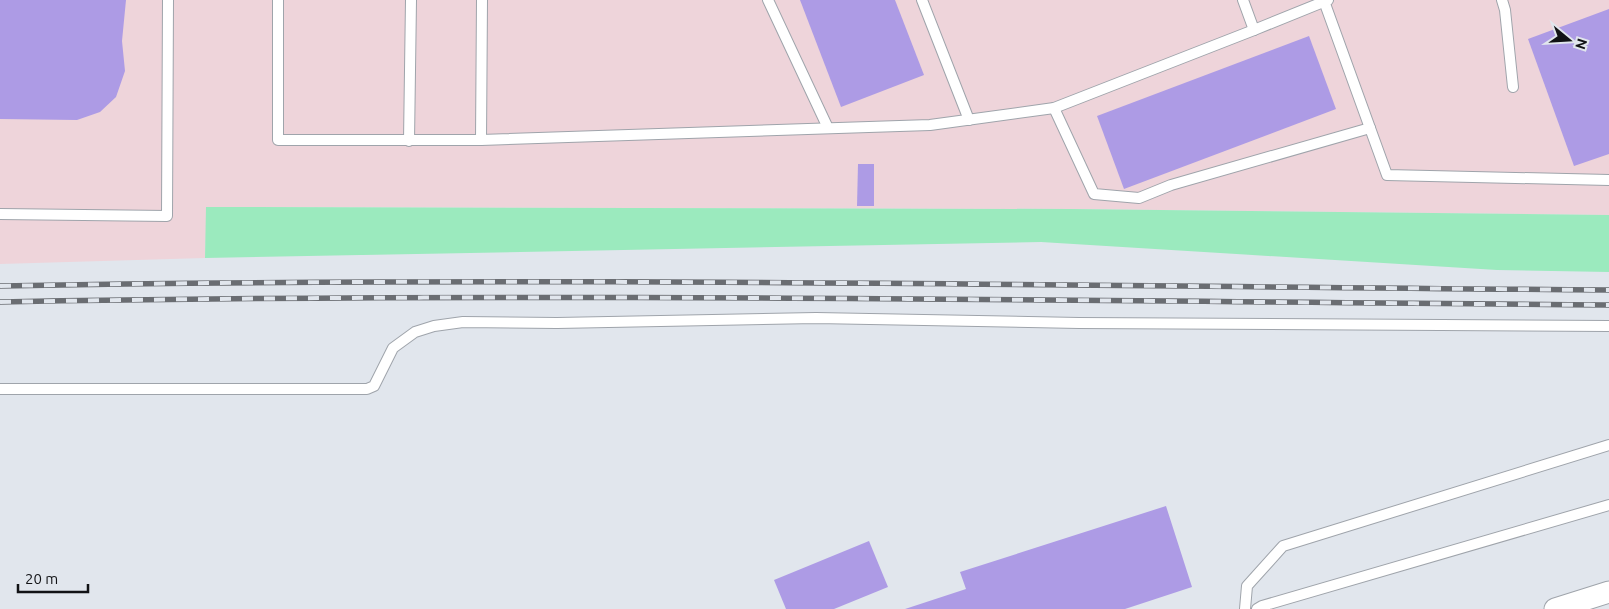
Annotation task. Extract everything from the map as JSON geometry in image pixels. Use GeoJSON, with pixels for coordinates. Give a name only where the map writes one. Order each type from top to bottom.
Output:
{"type":"FeatureCollection","features":[{"type":"Feature","properties":{"kind":"street"},"geometry":{"type":"LineString","coordinates":[[1555,609],[1609,592]]}},
{"type":"Feature","properties":{"kind":"lane"},"geometry":{"type":"LineString","coordinates":[[0,214],[167,216],[168,0]]}},
{"type":"Feature","properties":{"kind":"lane"},"geometry":{"type":"LineString","coordinates":[[278,0],[278,140],[409,141],[930,125],[1054,108],[1326,1],[1387,175],[1609,180]]}},
{"type":"Feature","properties":{"kind":"lane"},"geometry":{"type":"LineString","coordinates":[[409,141],[411,0]]}},
{"type":"Feature","properties":{"kind":"lane"},"geometry":{"type":"LineString","coordinates":[[481,140],[482,0]]}},
{"type":"Feature","properties":{"kind":"lane"},"geometry":{"type":"LineString","coordinates":[[768,0],[828,128]]}},
{"type":"Feature","properties":{"kind":"lane"},"geometry":{"type":"LineString","coordinates":[[922,0],[969,120]]}},
{"type":"Feature","properties":{"kind":"lane"},"geometry":{"type":"LineString","coordinates":[[1243,0],[1254,30]]}},
{"type":"Feature","properties":{"kind":"lane"},"geometry":{"type":"LineString","coordinates":[[1502,0],[1506,10],[1513,86]]}},
{"type":"Feature","properties":{"kind":"lane"},"geometry":{"type":"LineString","coordinates":[[1054,108],[1094,194],[1140,198],[1171,185],[1370,128]]}},
{"type":"Feature","properties":{"kind":"lane"},"geometry":{"type":"LineString","coordinates":[[0,389],[367,389],[374,386],[393,348],[415,332],[434,326],[463,322],[557,323],[816,318],[1078,323],[1609,326]]}},
{"type":"Feature","properties":{"kind":"lane"},"geometry":{"type":"LineString","coordinates":[[1245,609],[1247,586],[1282,546],[1609,445]]}},
{"type":"Feature","properties":{"kind":"lane"},"geometry":{"type":"LineString","coordinates":[[1257,609],[1609,505]]}},
{"type":"Feature","properties":{"kind":"shaded area"},"geometry":{"type":"Polygon","coordinates":[[[0,0],[1609,0],[1609,215],[1071,209],[207,207],[205,258],[0,264],[0,0]]]}},
{"type":"Feature","properties":{"kind":"green space"},"geometry":{"type":"Polygon","coordinates":[[[206,207],[1071,209],[1609,215],[1609,272],[1497,270],[1041,242],[205,258],[206,207]]]}},
{"type":"Feature","properties":{"kind":"building"},"geometry":{"type":"Polygon","coordinates":[[[0,0],[126,0],[122,41],[125,71],[116,97],[100,112],[77,120],[0,119],[0,0]]]}},
{"type":"Feature","properties":{"kind":"building"},"geometry":{"type":"Polygon","coordinates":[[[800,0],[895,0],[924,75],[841,107],[800,0]]]}},
{"type":"Feature","properties":{"kind":"building"},"geometry":{"type":"Polygon","coordinates":[[[1609,9],[1609,154],[1574,166],[1528,39],[1609,9]]]}},
{"type":"Feature","properties":{"kind":"building"},"geometry":{"type":"Polygon","coordinates":[[[1309,36],[1336,109],[1124,189],[1097,116],[1309,36]]]}},
{"type":"Feature","properties":{"kind":"building"},"geometry":{"type":"Polygon","coordinates":[[[858,164],[874,164],[874,206],[857,206],[858,164]]]}},
{"type":"Feature","properties":{"kind":"building"},"geometry":{"type":"Polygon","coordinates":[[[1166,506],[1192,587],[1125,609],[905,609],[966,589],[960,572],[1166,506]]]}},
{"type":"Feature","properties":{"kind":"building"},"geometry":{"type":"Polygon","coordinates":[[[869,541],[888,587],[834,609],[786,609],[774,580],[869,541]]]}},
{"type":"Feature","properties":{"kind":"railway"},"geometry":{"type":"LineString","coordinates":[[0,286],[201,283],[603,282],[1609,290]]}},
{"type":"Feature","properties":{"kind":"railway"},"geometry":{"type":"LineString","coordinates":[[0,302],[201,299],[603,298],[1609,305]]}}]}
